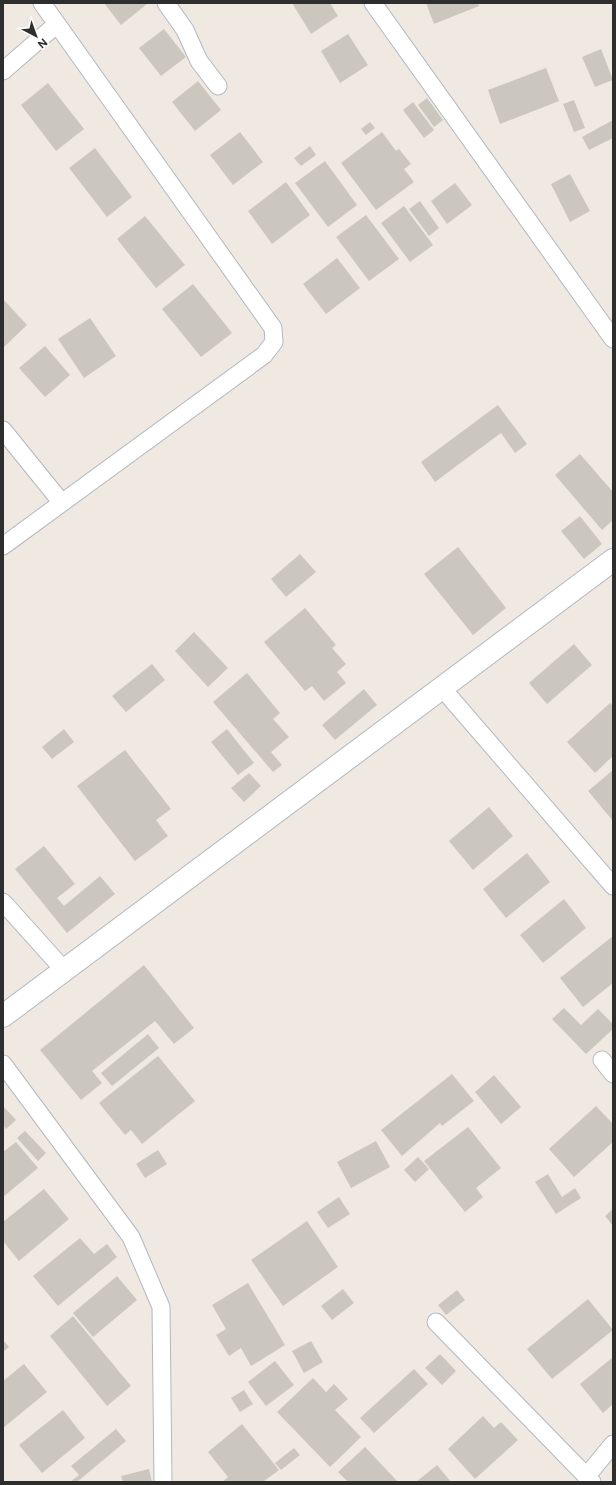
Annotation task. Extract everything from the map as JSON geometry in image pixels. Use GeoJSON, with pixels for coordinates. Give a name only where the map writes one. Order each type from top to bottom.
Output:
{"type":"FeatureCollection","features":[{"type":"Feature","properties":{"kind":"street"},"geometry":{"type":"LineString","coordinates":[[3,546],[264,355],[274,342],[273,328],[42,3]]}},
{"type":"Feature","properties":{"kind":"street"},"geometry":{"type":"LineString","coordinates":[[166,3],[185,30],[199,61],[218,86]]}},
{"type":"Feature","properties":{"kind":"street"},"geometry":{"type":"LineString","coordinates":[[373,3],[613,339]]}},
{"type":"Feature","properties":{"kind":"street"},"geometry":{"type":"LineString","coordinates":[[3,71],[57,24]]}},
{"type":"Feature","properties":{"kind":"street"},"geometry":{"type":"LineString","coordinates":[[3,430],[62,503]]}},
{"type":"Feature","properties":{"kind":"street"},"geometry":{"type":"LineString","coordinates":[[3,1016],[613,560]]}},
{"type":"Feature","properties":{"kind":"street"},"geometry":{"type":"LineString","coordinates":[[442,688],[613,886]]}},
{"type":"Feature","properties":{"kind":"street"},"geometry":{"type":"LineString","coordinates":[[3,902],[64,970]]}},
{"type":"Feature","properties":{"kind":"street"},"geometry":{"type":"LineString","coordinates":[[602,1060],[613,1074]]}},
{"type":"Feature","properties":{"kind":"street"},"geometry":{"type":"LineString","coordinates":[[3,1064],[132,1236],[161,1306],[163,1482]]}},
{"type":"Feature","properties":{"kind":"street"},"geometry":{"type":"LineString","coordinates":[[436,1322],[589,1479],[613,1444]]}},
{"type":"Feature","properties":{"kind":"building"},"geometry":{"type":"Polygon","coordinates":[[[104,3],[146,3],[147,4],[121,25],[104,3]]]}},
{"type":"Feature","properties":{"kind":"building"},"geometry":{"type":"Polygon","coordinates":[[[292,3],[330,3],[338,16],[311,34],[292,3]]]}},
{"type":"Feature","properties":{"kind":"building"},"geometry":{"type":"Polygon","coordinates":[[[426,3],[478,3],[479,6],[434,24],[426,3]]]}},
{"type":"Feature","properties":{"kind":"building"},"geometry":{"type":"Polygon","coordinates":[[[164,29],[186,57],[161,76],[139,48],[164,29]]]}},
{"type":"Feature","properties":{"kind":"building"},"geometry":{"type":"Polygon","coordinates":[[[348,34],[368,65],[340,83],[321,51],[348,34]]]}},
{"type":"Feature","properties":{"kind":"building"},"geometry":{"type":"Polygon","coordinates":[[[601,49],[613,80],[595,87],[582,57],[601,49]]]}},
{"type":"Feature","properties":{"kind":"building"},"geometry":{"type":"Polygon","coordinates":[[[546,68],[559,101],[500,124],[488,90],[546,68]]]}},
{"type":"Feature","properties":{"kind":"building"},"geometry":{"type":"Polygon","coordinates":[[[198,81],[221,110],[195,131],[172,102],[198,81]]]}},
{"type":"Feature","properties":{"kind":"building"},"geometry":{"type":"Polygon","coordinates":[[[48,83],[84,129],[56,151],[21,105],[48,83]]]}},
{"type":"Feature","properties":{"kind":"building"},"geometry":{"type":"Polygon","coordinates":[[[427,98],[443,120],[434,127],[418,105],[427,98]]]}},
{"type":"Feature","properties":{"kind":"building"},"geometry":{"type":"Polygon","coordinates":[[[574,100],[585,128],[574,132],[563,104],[574,100]]]}},
{"type":"Feature","properties":{"kind":"building"},"geometry":{"type":"Polygon","coordinates":[[[413,102],[434,130],[424,138],[403,110],[413,102]]]}},
{"type":"Feature","properties":{"kind":"building"},"geometry":{"type":"Polygon","coordinates":[[[613,120],[613,138],[589,150],[582,137],[613,120]]]}},
{"type":"Feature","properties":{"kind":"building"},"geometry":{"type":"Polygon","coordinates":[[[370,122],[375,128],[366,135],[361,129],[370,122]]]}},
{"type":"Feature","properties":{"kind":"building"},"geometry":{"type":"Polygon","coordinates":[[[240,132],[263,162],[233,185],[210,155],[240,132]]]}},
{"type":"Feature","properties":{"kind":"building"},"geometry":{"type":"Polygon","coordinates":[[[382,132],[396,151],[399,149],[411,164],[404,169],[414,182],[376,210],[341,163],[382,132]]]}},
{"type":"Feature","properties":{"kind":"building"},"geometry":{"type":"Polygon","coordinates":[[[310,146],[316,155],[301,166],[294,158],[310,146]]]}},
{"type":"Feature","properties":{"kind":"building"},"geometry":{"type":"Polygon","coordinates":[[[95,148],[132,197],[107,217],[69,168],[95,148]]]}},
{"type":"Feature","properties":{"kind":"building"},"geometry":{"type":"Polygon","coordinates":[[[325,161],[357,205],[328,227],[295,183],[325,161]]]}},
{"type":"Feature","properties":{"kind":"building"},"geometry":{"type":"Polygon","coordinates":[[[570,174],[590,211],[570,222],[551,184],[570,174]]]}},
{"type":"Feature","properties":{"kind":"building"},"geometry":{"type":"Polygon","coordinates":[[[286,182],[310,215],[272,244],[248,211],[286,182]]]}},
{"type":"Feature","properties":{"kind":"building"},"geometry":{"type":"Polygon","coordinates":[[[455,183],[472,205],[447,224],[431,201],[455,183]]]}},
{"type":"Feature","properties":{"kind":"building"},"geometry":{"type":"Polygon","coordinates":[[[420,201],[439,228],[429,236],[409,209],[420,201]]]}},
{"type":"Feature","properties":{"kind":"building"},"geometry":{"type":"Polygon","coordinates":[[[404,206],[433,245],[410,262],[381,223],[404,206]]]}},
{"type":"Feature","properties":{"kind":"building"},"geometry":{"type":"Polygon","coordinates":[[[366,215],[399,259],[369,281],[336,237],[366,215]]]}},
{"type":"Feature","properties":{"kind":"building"},"geometry":{"type":"Polygon","coordinates":[[[145,216],[185,265],[156,288],[117,239],[145,216]]]}},
{"type":"Feature","properties":{"kind":"building"},"geometry":{"type":"Polygon","coordinates":[[[337,258],[360,288],[326,314],[303,284],[337,258]]]}},
{"type":"Feature","properties":{"kind":"building"},"geometry":{"type":"Polygon","coordinates":[[[193,284],[232,333],[201,357],[162,309],[193,284]]]}},
{"type":"Feature","properties":{"kind":"building"},"geometry":{"type":"Polygon","coordinates":[[[3,299],[27,325],[3,348],[3,299]]]}},
{"type":"Feature","properties":{"kind":"building"},"geometry":{"type":"Polygon","coordinates":[[[90,318],[116,356],[84,378],[58,339],[90,318]]]}},
{"type":"Feature","properties":{"kind":"building"},"geometry":{"type":"Polygon","coordinates":[[[45,346],[70,375],[45,397],[19,368],[45,346]]]}},
{"type":"Feature","properties":{"kind":"building"},"geometry":{"type":"Polygon","coordinates":[[[498,405],[527,444],[515,453],[501,433],[435,482],[421,462],[498,405]]]}},
{"type":"Feature","properties":{"kind":"building"},"geometry":{"type":"Polygon","coordinates":[[[580,454],[613,492],[613,520],[602,530],[555,475],[580,454]]]}},
{"type":"Feature","properties":{"kind":"building"},"geometry":{"type":"Polygon","coordinates":[[[580,516],[602,544],[584,559],[561,531],[580,516]]]}},
{"type":"Feature","properties":{"kind":"building"},"geometry":{"type":"Polygon","coordinates":[[[458,547],[506,608],[473,635],[424,574],[458,547]]]}},
{"type":"Feature","properties":{"kind":"building"},"geometry":{"type":"Polygon","coordinates":[[[300,554],[316,572],[286,597],[271,579],[300,554]]]}},
{"type":"Feature","properties":{"kind":"building"},"geometry":{"type":"Polygon","coordinates":[[[305,608],[336,645],[332,648],[346,664],[337,672],[346,683],[324,701],[312,686],[305,691],[264,642],[305,608]]]}},
{"type":"Feature","properties":{"kind":"building"},"geometry":{"type":"Polygon","coordinates":[[[194,632],[228,668],[208,687],[175,651],[194,632]]]}},
{"type":"Feature","properties":{"kind":"building"},"geometry":{"type":"Polygon","coordinates":[[[574,644],[592,665],[547,704],[529,683],[574,644]]]}},
{"type":"Feature","properties":{"kind":"building"},"geometry":{"type":"Polygon","coordinates":[[[152,664],[165,680],[126,712],[112,696],[152,664]]]}},
{"type":"Feature","properties":{"kind":"building"},"geometry":{"type":"Polygon","coordinates":[[[247,673],[280,713],[273,719],[289,737],[271,752],[282,765],[273,772],[213,702],[247,673]]]}},
{"type":"Feature","properties":{"kind":"building"},"geometry":{"type":"Polygon","coordinates":[[[364,689],[377,705],[335,740],[322,725],[364,689]]]}},
{"type":"Feature","properties":{"kind":"building"},"geometry":{"type":"Polygon","coordinates":[[[610,703],[613,706],[613,756],[595,773],[567,742],[610,703]]]}},
{"type":"Feature","properties":{"kind":"building"},"geometry":{"type":"Polygon","coordinates":[[[64,729],[74,742],[52,759],[42,747],[64,729]]]}},
{"type":"Feature","properties":{"kind":"building"},"geometry":{"type":"Polygon","coordinates":[[[227,729],[254,763],[238,775],[211,742],[227,729]]]}},
{"type":"Feature","properties":{"kind":"building"},"geometry":{"type":"Polygon","coordinates":[[[125,750],[171,809],[156,820],[168,836],[135,861],[77,786],[125,750]]]}},
{"type":"Feature","properties":{"kind":"building"},"geometry":{"type":"Polygon","coordinates":[[[613,770],[613,821],[588,791],[613,770]]]}},
{"type":"Feature","properties":{"kind":"building"},"geometry":{"type":"Polygon","coordinates":[[[249,773],[261,786],[244,802],[231,788],[249,773]]]}},
{"type":"Feature","properties":{"kind":"building"},"geometry":{"type":"Polygon","coordinates":[[[489,807],[513,836],[473,870],[449,841],[489,807]]]}},
{"type":"Feature","properties":{"kind":"building"},"geometry":{"type":"Polygon","coordinates":[[[44,846],[75,884],[57,898],[64,906],[100,876],[115,894],[67,933],[15,869],[44,846]]]}},
{"type":"Feature","properties":{"kind":"building"},"geometry":{"type":"Polygon","coordinates":[[[527,853],[550,882],[506,918],[483,889],[527,853]]]}},
{"type":"Feature","properties":{"kind":"building"},"geometry":{"type":"Polygon","coordinates":[[[564,899],[586,928],[543,963],[520,935],[564,899]]]}},
{"type":"Feature","properties":{"kind":"building"},"geometry":{"type":"Polygon","coordinates":[[[613,936],[613,983],[583,1007],[560,978],[613,936]]]}},
{"type":"Feature","properties":{"kind":"building"},"geometry":{"type":"Polygon","coordinates":[[[144,965],[194,1028],[174,1044],[155,1021],[92,1071],[102,1083],[81,1100],[40,1050],[144,965]]]}},
{"type":"Feature","properties":{"kind":"building"},"geometry":{"type":"Polygon","coordinates":[[[564,1008],[581,1025],[598,1009],[613,1024],[613,1029],[586,1054],[552,1019],[564,1008]]]}},
{"type":"Feature","properties":{"kind":"building"},"geometry":{"type":"Polygon","coordinates":[[[148,1034],[159,1048],[112,1086],[101,1073],[148,1034]]]}},
{"type":"Feature","properties":{"kind":"building"},"geometry":{"type":"Polygon","coordinates":[[[158,1056],[195,1101],[142,1144],[131,1130],[125,1135],[99,1103],[158,1056]]]}},
{"type":"Feature","properties":{"kind":"building"},"geometry":{"type":"Polygon","coordinates":[[[452,1074],[474,1101],[442,1126],[440,1123],[402,1156],[381,1130],[452,1074]]]}},
{"type":"Feature","properties":{"kind":"building"},"geometry":{"type":"Polygon","coordinates":[[[494,1075],[521,1107],[501,1124],[475,1092],[494,1075]]]}},
{"type":"Feature","properties":{"kind":"building"},"geometry":{"type":"Polygon","coordinates":[[[3,1106],[16,1120],[6,1129],[3,1125],[3,1106]]]}},
{"type":"Feature","properties":{"kind":"building"},"geometry":{"type":"Polygon","coordinates":[[[596,1106],[613,1124],[613,1142],[574,1177],[549,1149],[596,1106]]]}},
{"type":"Feature","properties":{"kind":"building"},"geometry":{"type":"Polygon","coordinates":[[[468,1127],[501,1168],[476,1188],[483,1197],[465,1212],[424,1161],[468,1127]]]}},
{"type":"Feature","properties":{"kind":"building"},"geometry":{"type":"Polygon","coordinates":[[[25,1131],[46,1153],[38,1161],[17,1138],[25,1131]]]}},
{"type":"Feature","properties":{"kind":"building"},"geometry":{"type":"Polygon","coordinates":[[[376,1141],[390,1167],[351,1188],[337,1162],[376,1141]]]}},
{"type":"Feature","properties":{"kind":"building"},"geometry":{"type":"Polygon","coordinates":[[[16,1142],[38,1168],[3,1197],[3,1152],[16,1142]]]}},
{"type":"Feature","properties":{"kind":"building"},"geometry":{"type":"Polygon","coordinates":[[[158,1150],[167,1164],[145,1178],[136,1164],[158,1150]]]}},
{"type":"Feature","properties":{"kind":"building"},"geometry":{"type":"Polygon","coordinates":[[[418,1157],[429,1169],[415,1182],[404,1170],[418,1157]]]}},
{"type":"Feature","properties":{"kind":"building"},"geometry":{"type":"Polygon","coordinates":[[[548,1174],[562,1197],[575,1188],[581,1198],[556,1214],[535,1182],[548,1174]]]}},
{"type":"Feature","properties":{"kind":"building"},"geometry":{"type":"Polygon","coordinates":[[[44,1189],[69,1219],[19,1261],[3,1241],[3,1222],[44,1189]]]}},
{"type":"Feature","properties":{"kind":"building"},"geometry":{"type":"Polygon","coordinates":[[[339,1197],[350,1214],[328,1228],[317,1212],[339,1197]]]}},
{"type":"Feature","properties":{"kind":"building"},"geometry":{"type":"Polygon","coordinates":[[[613,1209],[613,1226],[605,1216],[613,1209]]]}},
{"type":"Feature","properties":{"kind":"building"},"geometry":{"type":"Polygon","coordinates":[[[307,1221],[338,1267],[283,1306],[251,1260],[307,1221]]]}},
{"type":"Feature","properties":{"kind":"building"},"geometry":{"type":"Polygon","coordinates":[[[80,1238],[94,1254],[107,1244],[117,1257],[58,1306],[33,1276],[80,1238]]]}},
{"type":"Feature","properties":{"kind":"building"},"geometry":{"type":"Polygon","coordinates":[[[117,1276],[137,1300],[93,1337],[73,1313],[117,1276]]]}},
{"type":"Feature","properties":{"kind":"building"},"geometry":{"type":"Polygon","coordinates":[[[248,1283],[285,1345],[251,1366],[241,1348],[229,1356],[216,1335],[226,1329],[212,1305],[248,1283]]]}},
{"type":"Feature","properties":{"kind":"building"},"geometry":{"type":"Polygon","coordinates":[[[343,1289],[354,1303],[332,1320],[321,1306],[343,1289]]]}},
{"type":"Feature","properties":{"kind":"building"},"geometry":{"type":"Polygon","coordinates":[[[457,1290],[465,1300],[446,1315],[438,1305],[457,1290]]]}},
{"type":"Feature","properties":{"kind":"building"},"geometry":{"type":"Polygon","coordinates":[[[588,1299],[613,1330],[552,1379],[527,1349],[588,1299]]]}},
{"type":"Feature","properties":{"kind":"building"},"geometry":{"type":"Polygon","coordinates":[[[73,1316],[131,1386],[107,1406],[50,1336],[73,1316]]]}},
{"type":"Feature","properties":{"kind":"building"},"geometry":{"type":"Polygon","coordinates":[[[3,1340],[9,1347],[3,1352],[3,1340]]]}},
{"type":"Feature","properties":{"kind":"building"},"geometry":{"type":"Polygon","coordinates":[[[311,1341],[323,1362],[304,1373],[292,1351],[311,1341]]]}},
{"type":"Feature","properties":{"kind":"building"},"geometry":{"type":"Polygon","coordinates":[[[440,1354],[456,1371],[442,1385],[425,1368],[440,1354]]]}},
{"type":"Feature","properties":{"kind":"building"},"geometry":{"type":"Polygon","coordinates":[[[613,1357],[613,1404],[603,1413],[580,1384],[613,1357]]]}},
{"type":"Feature","properties":{"kind":"building"},"geometry":{"type":"Polygon","coordinates":[[[275,1361],[294,1385],[266,1406],[248,1382],[275,1361]]]}},
{"type":"Feature","properties":{"kind":"building"},"geometry":{"type":"Polygon","coordinates":[[[24,1364],[47,1392],[3,1428],[3,1381],[24,1364]]]}},
{"type":"Feature","properties":{"kind":"building"},"geometry":{"type":"Polygon","coordinates":[[[414,1369],[428,1384],[374,1433],[360,1418],[414,1369]]]}},
{"type":"Feature","properties":{"kind":"building"},"geometry":{"type":"Polygon","coordinates":[[[313,1378],[326,1392],[334,1384],[348,1399],[335,1410],[361,1437],[330,1467],[277,1412],[313,1378]]]}},
{"type":"Feature","properties":{"kind":"building"},"geometry":{"type":"Polygon","coordinates":[[[244,1390],[253,1404],[240,1412],[231,1398],[244,1390]]]}},
{"type":"Feature","properties":{"kind":"building"},"geometry":{"type":"Polygon","coordinates":[[[63,1410],[85,1438],[42,1473],[19,1445],[63,1410]]]}},
{"type":"Feature","properties":{"kind":"building"},"geometry":{"type":"Polygon","coordinates":[[[483,1416],[494,1428],[501,1422],[518,1440],[475,1479],[448,1449],[483,1416]]]}},
{"type":"Feature","properties":{"kind":"building"},"geometry":{"type":"Polygon","coordinates":[[[242,1424],[279,1470],[263,1482],[222,1482],[228,1477],[208,1452],[242,1424]]]}},
{"type":"Feature","properties":{"kind":"building"},"geometry":{"type":"Polygon","coordinates":[[[116,1429],[126,1441],[77,1482],[70,1482],[79,1475],[71,1466],[116,1429]]]}},
{"type":"Feature","properties":{"kind":"building"},"geometry":{"type":"Polygon","coordinates":[[[365,1447],[398,1482],[348,1482],[338,1472],[365,1447]]]}},
{"type":"Feature","properties":{"kind":"building"},"geometry":{"type":"Polygon","coordinates":[[[294,1448],[300,1455],[281,1470],[275,1463],[294,1448]]]}},
{"type":"Feature","properties":{"kind":"building"},"geometry":{"type":"Polygon","coordinates":[[[437,1465],[451,1482],[416,1482],[437,1465]]]}},
{"type":"Feature","properties":{"kind":"building"},"geometry":{"type":"Polygon","coordinates":[[[149,1469],[152,1482],[123,1482],[121,1476],[149,1469]]]}}]}
